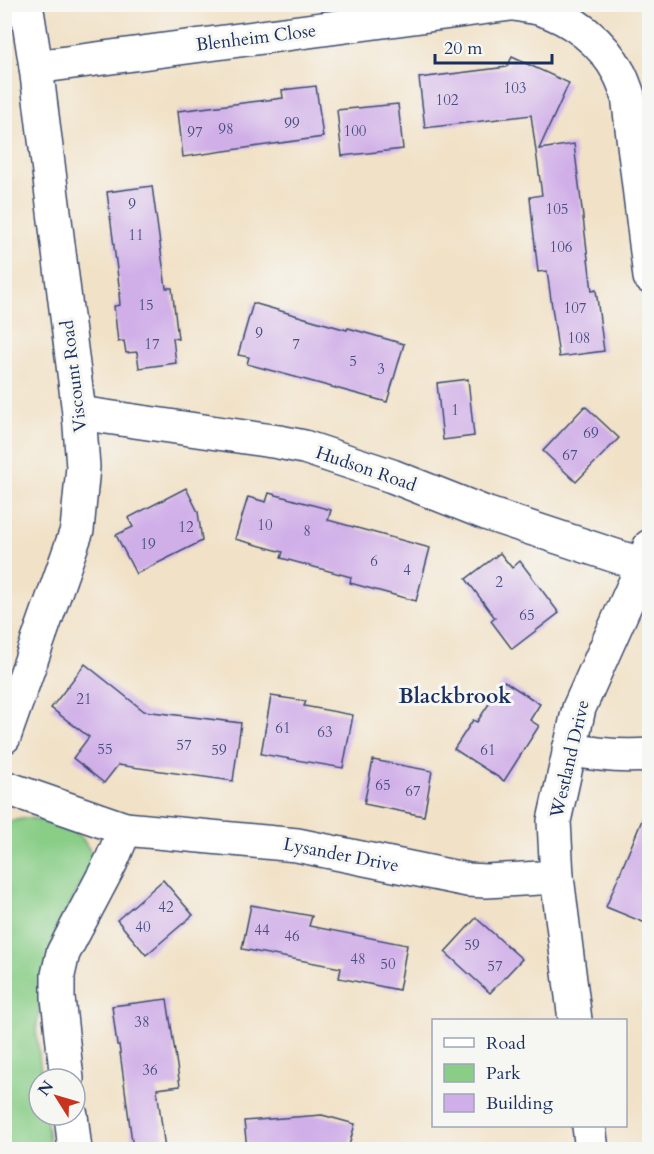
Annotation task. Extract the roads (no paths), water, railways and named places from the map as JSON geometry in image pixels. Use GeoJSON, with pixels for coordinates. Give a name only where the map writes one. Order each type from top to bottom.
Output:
{"type":"FeatureCollection","features":[{"type":"Feature","properties":{"kind":"street","name":"Viscount Road"},"geometry":{"type":"LineString","coordinates":[[4,737],[77,530],[83,467],[79,413],[36,67],[26,4]]}},
{"type":"Feature","properties":{"kind":"street","name":"Blenheim Close"},"geometry":{"type":"LineString","coordinates":[[36,67],[513,4],[537,8],[560,16],[578,26],[608,56],[620,74],[628,94],[650,277]]}},
{"type":"Feature","properties":{"kind":"street","name":"Hudson Road"},"geometry":{"type":"LineString","coordinates":[[79,413],[304,447],[392,476],[488,514],[646,555]]}},
{"type":"Feature","properties":{"kind":"street","name":"Westland Drive"},"geometry":{"type":"LineString","coordinates":[[575,1019],[557,877],[554,821],[579,708],[646,555]]}},
{"type":"Feature","properties":{"kind":"street"},"geometry":{"type":"LineString","coordinates":[[569,749],[614,756],[650,755]]}},
{"type":"Feature","properties":{"kind":"street","name":"Lysander Drive"},"geometry":{"type":"LineString","coordinates":[[4,787],[125,829],[297,845],[468,880],[557,877]]}},
{"type":"Feature","properties":{"kind":"street"},"geometry":{"type":"LineString","coordinates":[[66,1067],[57,998],[58,975],[63,953],[111,862],[125,829]]}},
{"type":"Feature","properties":{"kind":"street"},"geometry":{"type":"LineString","coordinates":[[72,1127],[75,1149]]}},
{"type":"Feature","properties":{"kind":"street"},"geometry":{"type":"LineString","coordinates":[[589,1127],[592,1149]]}},
{"type":"Feature","properties":{"kind":"district","name":"Blackbrook"},"geometry":{"type":"Point","coordinates":[455,696]}}]}
